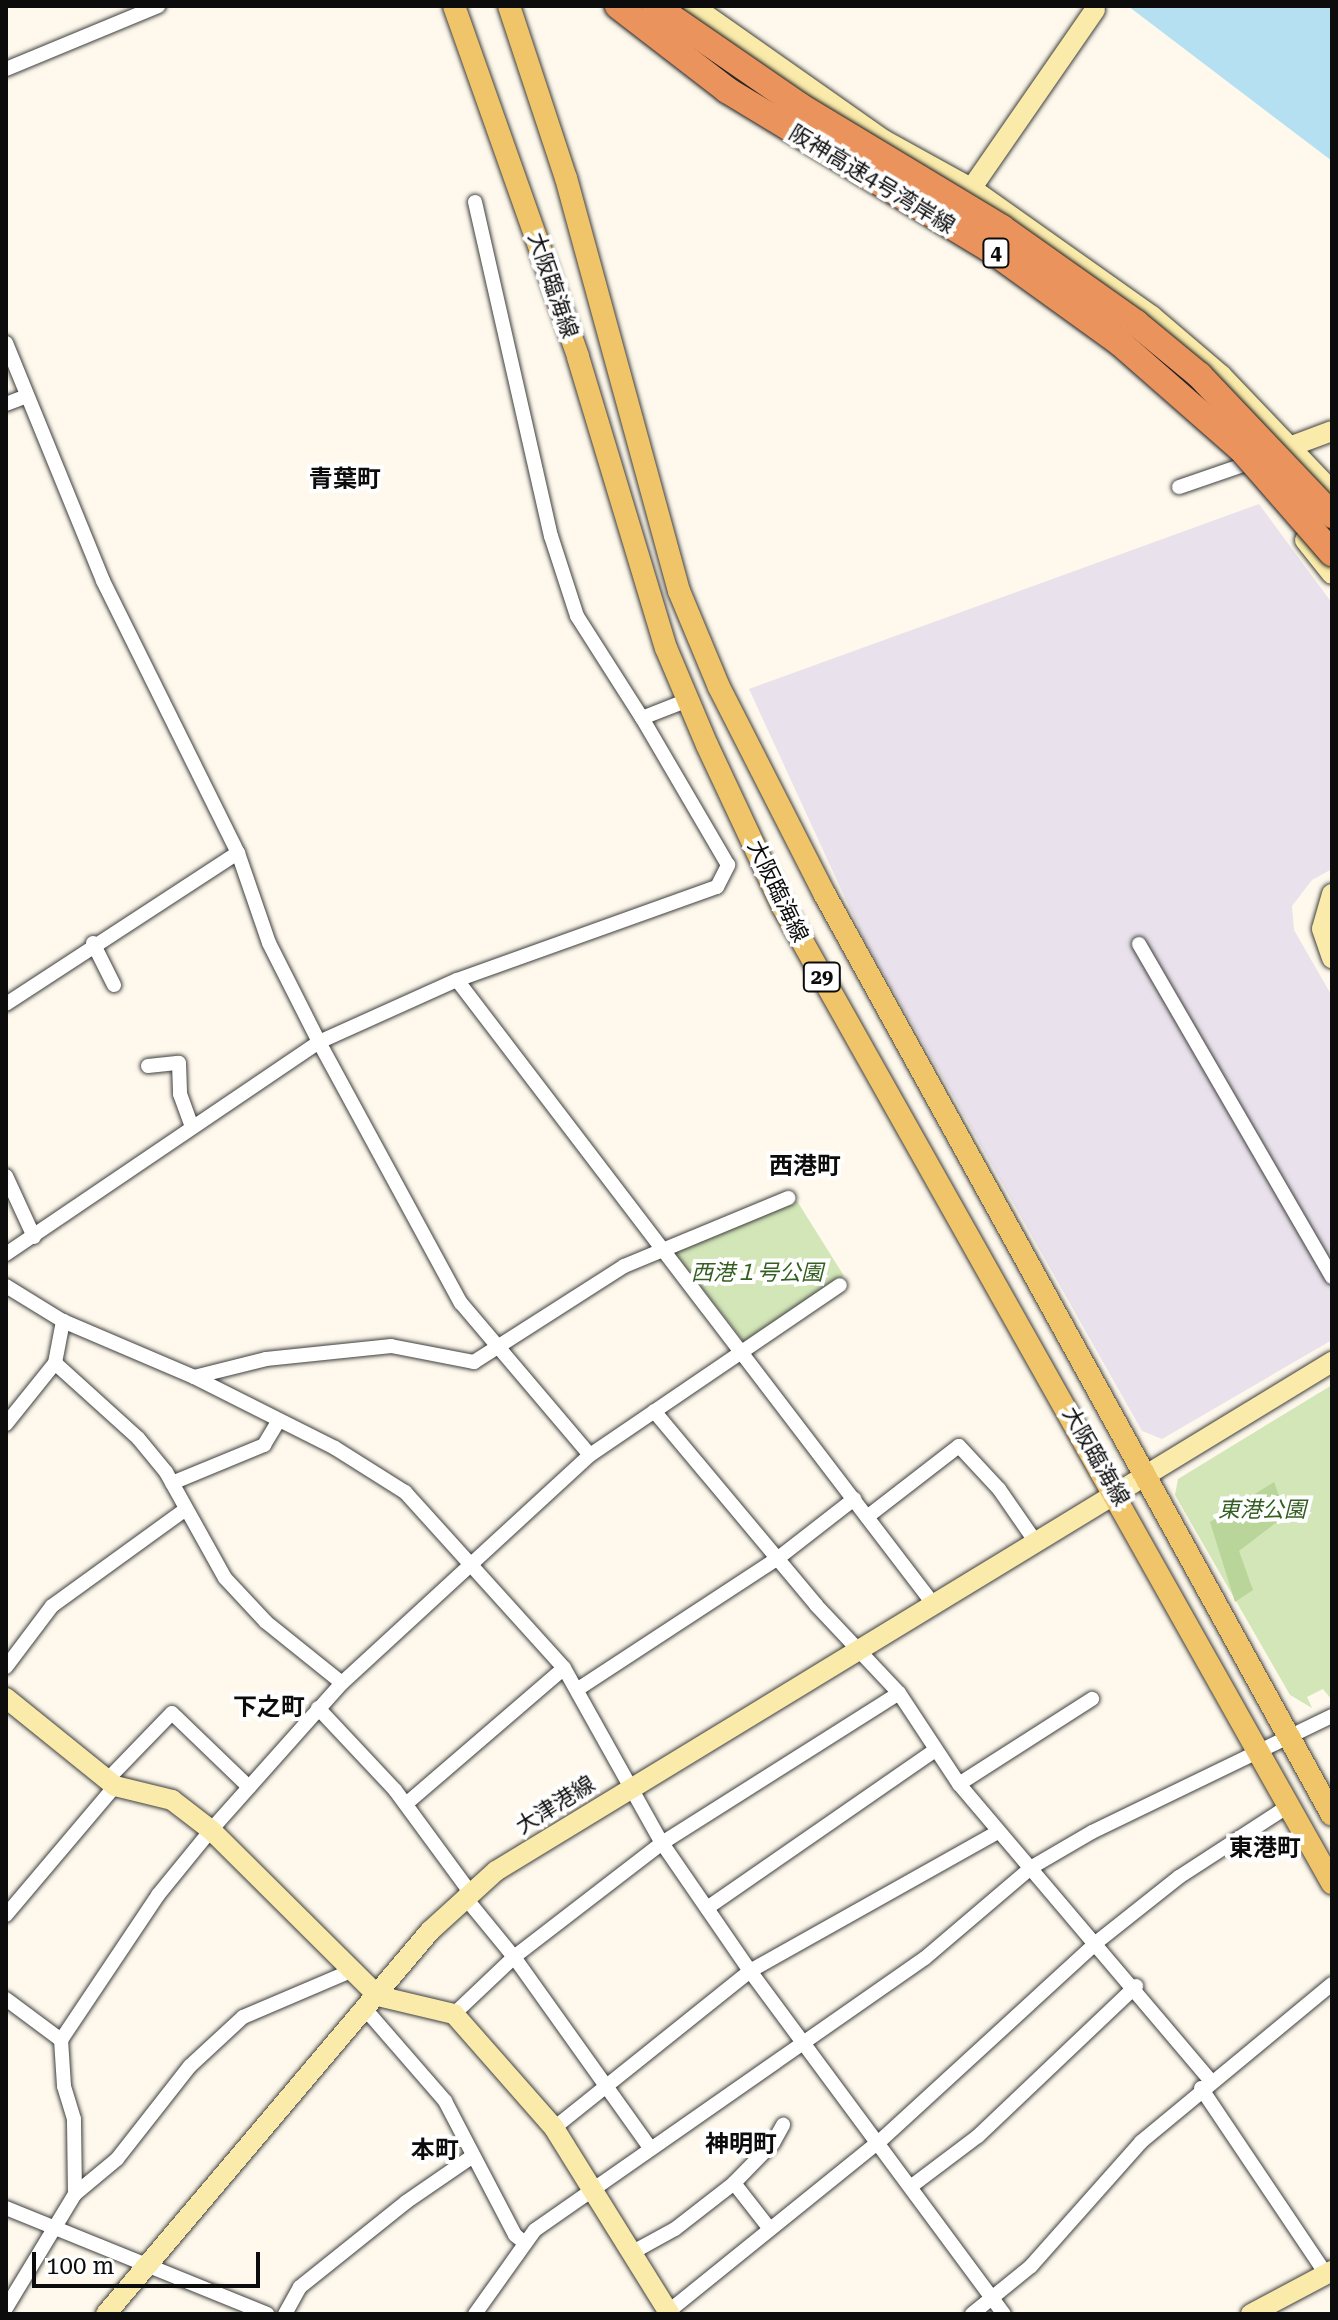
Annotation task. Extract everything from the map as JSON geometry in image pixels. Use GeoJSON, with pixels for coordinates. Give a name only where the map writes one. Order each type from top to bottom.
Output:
{"type":"FeatureCollection","features":[{"type":"Feature","properties":{"kind":"highway","name":"阪神高速4号湾岸線"},"geometry":{"type":"LineString","coordinates":[[618,6],[727,90],[1058,296],[1180,393],[1242,450],[1332,553]]}},
{"type":"Feature","properties":{"kind":"highway","name":"阪神高速4号湾岸線"},"geometry":{"type":"LineString","coordinates":[[655,6],[800,106],[1069,273],[1199,375],[1332,515]]}},
{"type":"Feature","properties":{"kind":"highway"},"geometry":{"type":"LineString","coordinates":[[1199,375],[1332,490]]}},
{"type":"Feature","properties":{"kind":"highway"},"geometry":{"type":"LineString","coordinates":[[1180,393],[1289,512],[1332,575]]}},
{"type":"Feature","properties":{"kind":"main road","name":"大阪臨海線"},"geometry":{"type":"LineString","coordinates":[[454,6],[578,357],[666,648],[783,907],[1262,1752],[1332,1883]]}},
{"type":"Feature","properties":{"kind":"main road","name":"大阪臨海線"},"geometry":{"type":"LineString","coordinates":[[509,6],[566,178],[679,591],[719,687],[825,895],[1332,1815]]}},
{"type":"Feature","properties":{"kind":"street"},"geometry":{"type":"LineString","coordinates":[[6,69],[158,6]]}},
{"type":"Feature","properties":{"kind":"street"},"geometry":{"type":"LineString","coordinates":[[693,6],[884,140],[971,188],[1152,316],[1293,445],[1332,490]]}},
{"type":"Feature","properties":{"kind":"street"},"geometry":{"type":"LineString","coordinates":[[945,229],[1095,10]]}},
{"type":"Feature","properties":{"kind":"street"},"geometry":{"type":"LineString","coordinates":[[884,140],[945,229],[1124,362],[1240,466],[1332,575]]}},
{"type":"Feature","properties":{"kind":"street"},"geometry":{"type":"LineString","coordinates":[[6,1254],[319,1042],[457,980],[717,887],[728,865],[642,718],[577,616],[551,536],[475,202]]}},
{"type":"Feature","properties":{"kind":"street"},"geometry":{"type":"LineString","coordinates":[[6,343],[103,581],[238,853],[269,943],[319,1042],[461,1303],[502,1346],[590,1455]]}},
{"type":"Feature","properties":{"kind":"street"},"geometry":{"type":"LineString","coordinates":[[6,404],[27,396]]}},
{"type":"Feature","properties":{"kind":"street"},"geometry":{"type":"LineString","coordinates":[[1179,487],[1332,431]]}},
{"type":"Feature","properties":{"kind":"street"},"geometry":{"type":"LineString","coordinates":[[642,718],[688,700]]}},
{"type":"Feature","properties":{"kind":"street"},"geometry":{"type":"LineString","coordinates":[[6,1004],[93,943],[238,853]]}},
{"type":"Feature","properties":{"kind":"street"},"geometry":{"type":"LineString","coordinates":[[1332,894],[1322,929],[1332,958]]}},
{"type":"Feature","properties":{"kind":"street"},"geometry":{"type":"LineString","coordinates":[[93,943],[114,985]]}},
{"type":"Feature","properties":{"kind":"street"},"geometry":{"type":"LineString","coordinates":[[1139,944],[1332,1277]]}},
{"type":"Feature","properties":{"kind":"street"},"geometry":{"type":"LineString","coordinates":[[457,980],[743,1348],[934,1605]]}},
{"type":"Feature","properties":{"kind":"street"},"geometry":{"type":"LineString","coordinates":[[148,1066],[179,1063],[180,1094],[192,1127]]}},
{"type":"Feature","properties":{"kind":"street"},"geometry":{"type":"LineString","coordinates":[[6,1176],[34,1237]]}},
{"type":"Feature","properties":{"kind":"street"},"geometry":{"type":"LineString","coordinates":[[194,1377],[266,1359],[391,1346],[474,1362],[502,1346],[583,1288],[788,1198]]}},
{"type":"Feature","properties":{"kind":"street"},"geometry":{"type":"LineString","coordinates":[[75,2194],[74,2119],[64,2086],[61,2040],[158,1895],[211,1830],[342,1683],[590,1455],[743,1348],[840,1285]]}},
{"type":"Feature","properties":{"kind":"street"},"geometry":{"type":"LineString","coordinates":[[6,1286],[63,1321],[194,1377],[278,1422],[335,1448],[405,1492],[564,1668],[662,1843],[750,1971],[913,2185],[1004,2314]]}},
{"type":"Feature","properties":{"kind":"street"},"geometry":{"type":"LineString","coordinates":[[6,1424],[55,1363],[63,1321]]}},
{"type":"Feature","properties":{"kind":"street","name":"大津港線"},"geometry":{"type":"LineString","coordinates":[[106,2314],[467,1894],[630,1787],[862,1651],[1035,1541],[1332,1362]]}},
{"type":"Feature","properties":{"kind":"street"},"geometry":{"type":"LineString","coordinates":[[55,1363],[138,1438],[172,1483],[225,1578],[266,1622],[342,1683]]}},
{"type":"Feature","properties":{"kind":"street"},"geometry":{"type":"LineString","coordinates":[[654,1411],[777,1559],[899,1693],[934,1751],[959,1784],[1136,1986],[1206,2085],[1329,2272],[1251,2314]]}},
{"type":"Feature","properties":{"kind":"street"},"geometry":{"type":"LineString","coordinates":[[172,1483],[264,1445],[278,1422]]}},
{"type":"Feature","properties":{"kind":"street"},"geometry":{"type":"LineString","coordinates":[[867,1517],[959,1446],[999,1489],[1035,1541]]}},
{"type":"Feature","properties":{"kind":"street"},"geometry":{"type":"LineString","coordinates":[[578,1689],[777,1559],[854,1499]]}},
{"type":"Feature","properties":{"kind":"street"},"geometry":{"type":"LineString","coordinates":[[6,1667],[21,1641],[52,1606],[186,1509]]}},
{"type":"Feature","properties":{"kind":"street"},"geometry":{"type":"LineString","coordinates":[[406,1804],[564,1668]]}},
{"type":"Feature","properties":{"kind":"street"},"geometry":{"type":"LineString","coordinates":[[454,2014],[514,1957],[662,1843],[899,1693]]}},
{"type":"Feature","properties":{"kind":"street"},"geometry":{"type":"LineString","coordinates":[[6,1698],[111,1783],[172,1800],[211,1830],[351,1971],[445,2101],[473,2156],[525,2243]]}},
{"type":"Feature","properties":{"kind":"street"},"geometry":{"type":"LineString","coordinates":[[959,1784],[1092,1699]]}},
{"type":"Feature","properties":{"kind":"street"},"geometry":{"type":"LineString","coordinates":[[318,1708],[406,1804],[467,1894],[649,2146]]}},
{"type":"Feature","properties":{"kind":"street"},"geometry":{"type":"LineString","coordinates":[[6,1915],[111,1783],[172,1713],[249,1787]]}},
{"type":"Feature","properties":{"kind":"street"},"geometry":{"type":"LineString","coordinates":[[475,2314],[525,2243],[593,2187],[925,1958],[1032,1867],[1092,1832],[1332,1716]]}},
{"type":"Feature","properties":{"kind":"street"},"geometry":{"type":"LineString","coordinates":[[707,1908],[934,1751]]}},
{"type":"Feature","properties":{"kind":"street"},"geometry":{"type":"LineString","coordinates":[[372,2003],[454,2014],[554,2128],[670,2312],[880,2141],[1097,1942],[1179,1877],[1290,1805]]}},
{"type":"Feature","properties":{"kind":"street"},"geometry":{"type":"LineString","coordinates":[[554,2128],[750,1971],[998,1832]]}},
{"type":"Feature","properties":{"kind":"street"},"geometry":{"type":"LineString","coordinates":[[6,2308],[50,2229],[75,2194],[117,2159],[160,2100],[243,2017],[351,1971]]}},
{"type":"Feature","properties":{"kind":"street"},"geometry":{"type":"LineString","coordinates":[[972,2314],[1031,2266],[1141,2142],[1206,2085],[1332,1984]]}},
{"type":"Feature","properties":{"kind":"street"},"geometry":{"type":"LineString","coordinates":[[913,2185],[978,2136],[1136,1986]]}},
{"type":"Feature","properties":{"kind":"street"},"geometry":{"type":"LineString","coordinates":[[6,1999],[61,2040]]}},
{"type":"Feature","properties":{"kind":"street"},"geometry":{"type":"LineString","coordinates":[[633,2252],[675,2229],[734,2183],[773,2143],[783,2125]]}},
{"type":"Feature","properties":{"kind":"street"},"geometry":{"type":"LineString","coordinates":[[285,2314],[300,2287],[406,2202],[473,2156]]}},
{"type":"Feature","properties":{"kind":"street"},"geometry":{"type":"LineString","coordinates":[[734,2183],[770,2229]]}},
{"type":"Feature","properties":{"kind":"street"},"geometry":{"type":"LineString","coordinates":[[6,2208],[50,2229],[148,2263],[237,2308],[267,2314]]}},
{"type":"Feature","properties":{"kind":"shaded area"},"geometry":{"type":"Polygon","coordinates":[[[1259,504],[1332,603],[1332,869],[1312,880],[1292,906],[1294,930],[1332,996],[1332,1340],[1162,1439],[1142,1431],[863,937],[749,689],[1259,504]]]}},
{"type":"Feature","properties":{"kind":"green space","name":"西港１号公園"},"geometry":{"type":"Polygon","coordinates":[[[797,1201],[844,1276],[744,1342],[674,1252],[797,1201]]]}},
{"type":"Feature","properties":{"kind":"green space","name":"東港公園"},"geometry":{"type":"Polygon","coordinates":[[[1332,1385],[1332,1700],[1323,1689],[1307,1697],[1312,1708],[1290,1695],[1175,1495],[1178,1479],[1332,1385]]]}},
{"type":"Feature","properties":{"kind":"green space"},"geometry":{"type":"Polygon","coordinates":[[[1274,1482],[1286,1515],[1239,1551],[1253,1590],[1235,1602],[1210,1522],[1274,1482]]]}},
{"type":"Feature","properties":{"kind":"water"},"geometry":{"type":"Polygon","coordinates":[[[1128,6],[1332,6],[1332,161],[1128,6]]]}},
{"type":"Feature","properties":{"kind":"district","name":"青葉町"},"geometry":{"type":"Point","coordinates":[345,480]}},
{"type":"Feature","properties":{"kind":"district","name":"西港町"},"geometry":{"type":"Point","coordinates":[805,1167]}},
{"type":"Feature","properties":{"kind":"district","name":"下之町"},"geometry":{"type":"Point","coordinates":[269,1708]}},
{"type":"Feature","properties":{"kind":"district","name":"東港町"},"geometry":{"type":"Point","coordinates":[1265,1849]}},
{"type":"Feature","properties":{"kind":"district","name":"神明町"},"geometry":{"type":"Point","coordinates":[741,2145]}},
{"type":"Feature","properties":{"kind":"district","name":"本町"},"geometry":{"type":"Point","coordinates":[435,2151]}}]}
